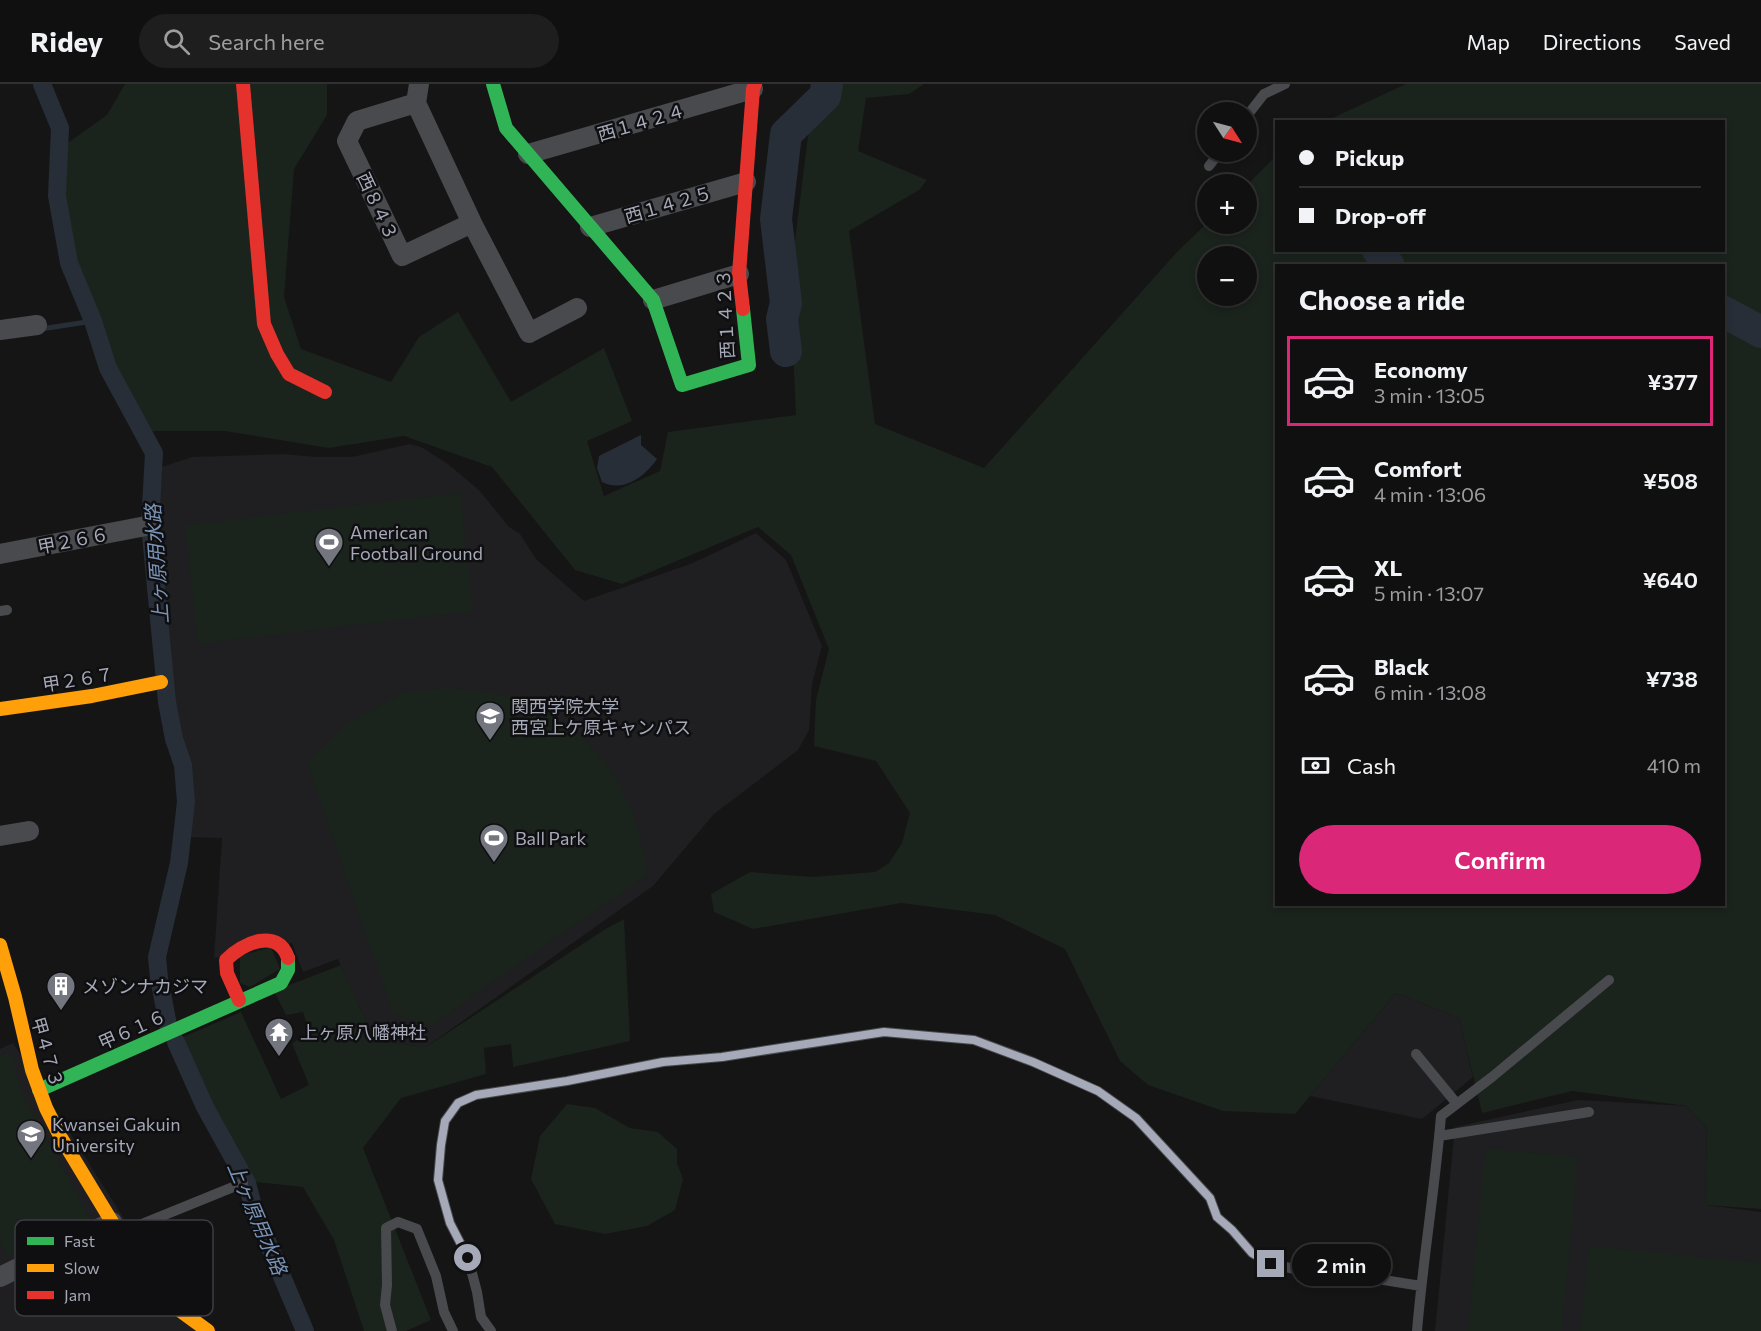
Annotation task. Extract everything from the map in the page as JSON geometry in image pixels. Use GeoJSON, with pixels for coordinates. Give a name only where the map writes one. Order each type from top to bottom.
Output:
{"type":"FeatureCollection","features":[{"type":"Feature","properties":{"kind":"street"},"geometry":{"type":"LineString","coordinates":[[243,84],[264,324],[276,354],[289,374],[325,392]]}},
{"type":"Feature","properties":{"kind":"street","name":"西１４２３"},"geometry":{"type":"LineString","coordinates":[[493,84],[506,128],[653,300],[682,385],[749,365],[739,274],[754,87]]}},
{"type":"Feature","properties":{"kind":"street","name":"西１４２４"},"geometry":{"type":"LineString","coordinates":[[528,154],[754,87]]}},
{"type":"Feature","properties":{"kind":"street","name":"西８４３"},"geometry":{"type":"LineString","coordinates":[[418,93],[472,223],[402,256],[347,141],[357,121],[418,93]]}},
{"type":"Feature","properties":{"kind":"street","name":"西１４２５"},"geometry":{"type":"LineString","coordinates":[[590,227],[746,182]]}},
{"type":"Feature","properties":{"kind":"street"},"geometry":{"type":"LineString","coordinates":[[472,223],[529,333],[577,308]]}},
{"type":"Feature","properties":{"kind":"street"},"geometry":{"type":"LineString","coordinates":[[653,300],[739,274]]}},
{"type":"Feature","properties":{"kind":"street"},"geometry":{"type":"LineString","coordinates":[[0,330],[37,325]]}},
{"type":"Feature","properties":{"kind":"street","name":"甲２６６"},"geometry":{"type":"LineString","coordinates":[[0,554],[146,526]]}},
{"type":"Feature","properties":{"kind":"street","name":"甲２６７"},"geometry":{"type":"LineString","coordinates":[[0,709],[92,696],[161,682]]}},
{"type":"Feature","properties":{"kind":"street"},"geometry":{"type":"LineString","coordinates":[[0,836],[29,831]]}},
{"type":"Feature","properties":{"kind":"street","name":"甲６１６"},"geometry":{"type":"LineString","coordinates":[[39,1090],[281,983],[288,975],[290,960],[286,951],[276,941],[264,939],[233,951],[226,960],[227,973],[239,1000]]}},
{"type":"Feature","properties":{"kind":"street","name":"甲４７３"},"geometry":{"type":"LineString","coordinates":[[0,945],[39,1090],[60,1136],[111,1220]]}},
{"type":"Feature","properties":{"kind":"street"},"geometry":{"type":"LineString","coordinates":[[0,977],[6,996],[20,1017]]}},
{"type":"Feature","properties":{"kind":"street"},"geometry":{"type":"LineString","coordinates":[[0,1277],[15,1271]]}},
{"type":"Feature","properties":{"kind":"street","name":"甲４７３"},"geometry":{"type":"LineString","coordinates":[[188,1316],[208,1331]]}},
{"type":"Feature","properties":{"kind":"lane"},"geometry":{"type":"LineString","coordinates":[[1257,103],[1264,94],[1285,84]]}},
{"type":"Feature","properties":{"kind":"lane"},"geometry":{"type":"LineString","coordinates":[[1209,166],[1212,162]]}},
{"type":"Feature","properties":{"kind":"lane"},"geometry":{"type":"LineString","coordinates":[[1417,1331],[1434,1196],[1441,1116],[1609,980]]}},
{"type":"Feature","properties":{"kind":"lane"},"geometry":{"type":"LineString","coordinates":[[491,1331],[481,1317],[468,1258],[450,1223],[438,1180],[445,1121],[458,1103],[476,1095],[567,1081],[663,1062],[722,1057],[884,1032],[974,1040],[1033,1062],[1098,1091],[1136,1118],[1210,1198],[1217,1217],[1252,1253],[1271,1264],[1318,1274],[1347,1274],[1421,1286]]}},
{"type":"Feature","properties":{"kind":"lane"},"geometry":{"type":"LineString","coordinates":[[1416,1054],[1457,1104]]}},
{"type":"Feature","properties":{"kind":"lane"},"geometry":{"type":"LineString","coordinates":[[1439,1136],[1589,1112]]}},
{"type":"Feature","properties":{"kind":"lane"},"geometry":{"type":"LineString","coordinates":[[139,1220],[243,1183]]}},
{"type":"Feature","properties":{"kind":"lane"},"geometry":{"type":"LineString","coordinates":[[392,1331],[384,1305],[387,1285],[386,1228],[398,1222],[417,1229],[436,1276],[444,1311],[453,1331]]}},
{"type":"Feature","properties":{"kind":"shaded area"},"geometry":{"type":"Polygon","coordinates":[[[125,84],[327,84],[327,115],[294,169],[284,297],[301,349],[391,382],[419,337],[458,312],[511,402],[604,348],[632,421],[587,441],[604,496],[660,471],[668,432],[796,415],[790,280],[809,128],[832,84],[924,84],[909,94],[866,98],[858,151],[927,180],[919,190],[849,231],[875,424],[984,468],[1177,252],[1197,233],[1257,234],[1257,175],[1275,157],[1275,252],[1725,252],[1725,120],[1328,120],[1406,84],[1761,84],[1761,1209],[1705,1205],[1707,1129],[1687,1106],[1572,1091],[1482,1113],[1459,1018],[1396,993],[1295,1114],[1223,1111],[1148,1085],[1120,1061],[1065,949],[995,915],[901,903],[753,929],[714,912],[711,894],[750,872],[812,877],[875,872],[889,863],[902,843],[910,813],[876,761],[814,746],[816,700],[829,649],[791,555],[758,527],[622,584],[575,570],[492,467],[404,436],[329,448],[225,431],[146,431],[109,367],[66,223],[62,147],[107,115],[125,84]]]}},
{"type":"Feature","properties":{"kind":"shaded area"},"geometry":{"type":"Polygon","coordinates":[[[641,435],[641,445],[657,459],[640,477],[626,484],[610,485],[602,482],[597,468],[599,456],[641,435]]]}},
{"type":"Feature","properties":{"kind":"shaded area","name":"関西学院大学 西宮上ケ原キャンパス"},"geometry":{"type":"Polygon","coordinates":[[[410,444],[421,447],[448,464],[479,490],[509,527],[520,534],[536,559],[584,601],[693,563],[756,533],[786,560],[822,646],[812,684],[809,730],[798,750],[714,814],[653,886],[426,1047],[375,1041],[338,959],[303,972],[292,943],[214,958],[222,838],[185,837],[189,797],[186,765],[173,733],[151,505],[156,469],[192,457],[283,454],[352,457],[410,444]]]}},
{"type":"Feature","properties":{"kind":"shaded area","name":"American Football Ground"},"geometry":{"type":"Polygon","coordinates":[[[460,493],[473,611],[198,644],[185,525],[460,493]]]}},
{"type":"Feature","properties":{"kind":"shaded area","name":"Ball Park"},"geometry":{"type":"Polygon","coordinates":[[[451,688],[503,694],[524,700],[556,718],[594,749],[608,766],[630,805],[648,874],[430,1026],[393,1013],[307,763],[349,722],[405,692],[451,688]]]}},
{"type":"Feature","properties":{"kind":"shaded area"},"geometry":{"type":"Polygon","coordinates":[[[624,919],[630,1041],[513,1067],[511,1044],[484,1048],[486,1074],[401,1098],[363,1148],[431,1320],[406,1331],[364,1331],[334,1240],[303,1187],[256,1182],[197,1077],[181,1038],[241,1012],[281,1099],[309,1085],[292,1043],[310,1034],[303,1012],[286,1015],[274,991],[341,965],[375,1041],[426,1047],[624,919]]]}},
{"type":"Feature","properties":{"kind":"shaded area"},"geometry":{"type":"Polygon","coordinates":[[[271,947],[280,969],[250,987],[240,983],[240,956],[271,947]]]}},
{"type":"Feature","properties":{"kind":"shaded area"},"geometry":{"type":"Polygon","coordinates":[[[1396,993],[1459,1018],[1473,1077],[1422,1119],[1310,1096],[1396,993]]]}},
{"type":"Feature","properties":{"kind":"shaded area"},"geometry":{"type":"Polygon","coordinates":[[[13,1043],[125,1220],[15,1220],[15,1316],[186,1316],[195,1331],[0,1331],[0,1049],[13,1043]]]}},
{"type":"Feature","properties":{"kind":"shaded area"},"geometry":{"type":"Polygon","coordinates":[[[11,1051],[23,1096],[91,1220],[15,1220],[15,1254],[9,1257],[0,1242],[0,1056],[11,1051]]]}},
{"type":"Feature","properties":{"kind":"shaded area"},"geometry":{"type":"Polygon","coordinates":[[[1578,1100],[1687,1106],[1707,1129],[1705,1205],[1761,1212],[1761,1331],[1435,1331],[1455,1127],[1578,1100]]]}},
{"type":"Feature","properties":{"kind":"shaded area"},"geometry":{"type":"Polygon","coordinates":[[[567,1104],[595,1108],[630,1128],[658,1132],[677,1149],[677,1163],[683,1179],[675,1210],[647,1226],[605,1234],[555,1224],[531,1179],[540,1136],[567,1104]]]}},
{"type":"Feature","properties":{"kind":"shaded area"},"geometry":{"type":"Polygon","coordinates":[[[1485,1148],[1578,1157],[1562,1331],[1468,1331],[1485,1148]]]}},
{"type":"Feature","properties":{"kind":"shaded area"},"geometry":{"type":"Polygon","coordinates":[[[1589,1246],[1761,1263],[1761,1331],[1580,1331],[1589,1246]]]}},
{"type":"Feature","properties":{"kind":"waterway","name":"上ヶ原用水路"},"geometry":{"type":"LineString","coordinates":[[42,84],[60,128],[57,196],[69,263],[93,321],[108,368],[154,453],[150,525],[167,702],[174,739],[183,765],[186,802],[179,863],[157,957],[168,1025]]}},
{"type":"Feature","properties":{"kind":"waterway"},"geometry":{"type":"LineString","coordinates":[[786,351],[782,319],[786,303],[776,219],[786,134],[825,96],[827,84]]}},
{"type":"Feature","properties":{"kind":"waterway"},"geometry":{"type":"LineString","coordinates":[[1379,252],[1388,264]]}},
{"type":"Feature","properties":{"kind":"waterway"},"geometry":{"type":"LineString","coordinates":[[1725,313],[1761,332]]}},
{"type":"Feature","properties":{"kind":"waterway"},"geometry":{"type":"LineString","coordinates":[[41,329],[93,321]]}},
{"type":"Feature","properties":{"kind":"waterway","name":"上ヶ原用水路"},"geometry":{"type":"LineString","coordinates":[[176,1042],[205,1107],[247,1183],[254,1210],[305,1331]]}},
{"type":"Feature","properties":{"kind":"traffic: fast"},"geometry":{"type":"LineString","coordinates":[[493,84],[506,128],[653,300],[682,385],[749,365],[743,309]]}},
{"type":"Feature","properties":{"kind":"traffic: fast"},"geometry":{"type":"LineString","coordinates":[[39,1090],[281,983],[288,970],[288,958]]}},
{"type":"Feature","properties":{"kind":"traffic: slow"},"geometry":{"type":"LineString","coordinates":[[0,709],[92,696],[161,682]]}},
{"type":"Feature","properties":{"kind":"traffic: slow"},"geometry":{"type":"LineString","coordinates":[[0,945],[32,1070],[46,1108],[60,1136],[111,1220]]}},
{"type":"Feature","properties":{"kind":"traffic: slow"},"geometry":{"type":"LineString","coordinates":[[188,1316],[208,1331]]}},
{"type":"Feature","properties":{"kind":"traffic: jam"},"geometry":{"type":"LineString","coordinates":[[243,84],[264,324],[289,374],[325,392]]}},
{"type":"Feature","properties":{"kind":"traffic: jam"},"geometry":{"type":"LineString","coordinates":[[743,309],[739,274],[755,84]]}},
{"type":"Feature","properties":{"kind":"traffic: jam"},"geometry":{"type":"LineString","coordinates":[[239,1000],[227,973],[226,960],[241,948],[259,941],[276,943],[283,948],[288,958]]}},
{"type":"Feature","properties":{"kind":"place","name":"American Football Ground"},"geometry":{"type":"Point","coordinates":[329,568]}},
{"type":"Feature","properties":{"kind":"place","name":"関西学院大学 西宮上ケ原キャンパス"},"geometry":{"type":"Point","coordinates":[490,742]}},
{"type":"Feature","properties":{"kind":"place","name":"Ball Park"},"geometry":{"type":"Point","coordinates":[494,864]}},
{"type":"Feature","properties":{"kind":"place","name":"メゾンナカジマ"},"geometry":{"type":"Point","coordinates":[61,1012]}},
{"type":"Feature","properties":{"kind":"place","name":"上ヶ原八幡神社"},"geometry":{"type":"Point","coordinates":[279,1058]}},
{"type":"Feature","properties":{"kind":"place","name":"Kwansei Gakuin University"},"geometry":{"type":"Point","coordinates":[31,1160]}},
{"type":"Feature","properties":{"kind":"route"},"geometry":{"type":"LineString","coordinates":[[468,1258],[450,1223],[438,1180],[445,1121],[458,1103],[476,1095],[498,1090],[567,1081],[633,1067],[722,1057],[884,1032],[974,1040],[1033,1062],[1098,1091],[1136,1118],[1210,1198],[1217,1217],[1252,1253],[1271,1264]]}}]}
